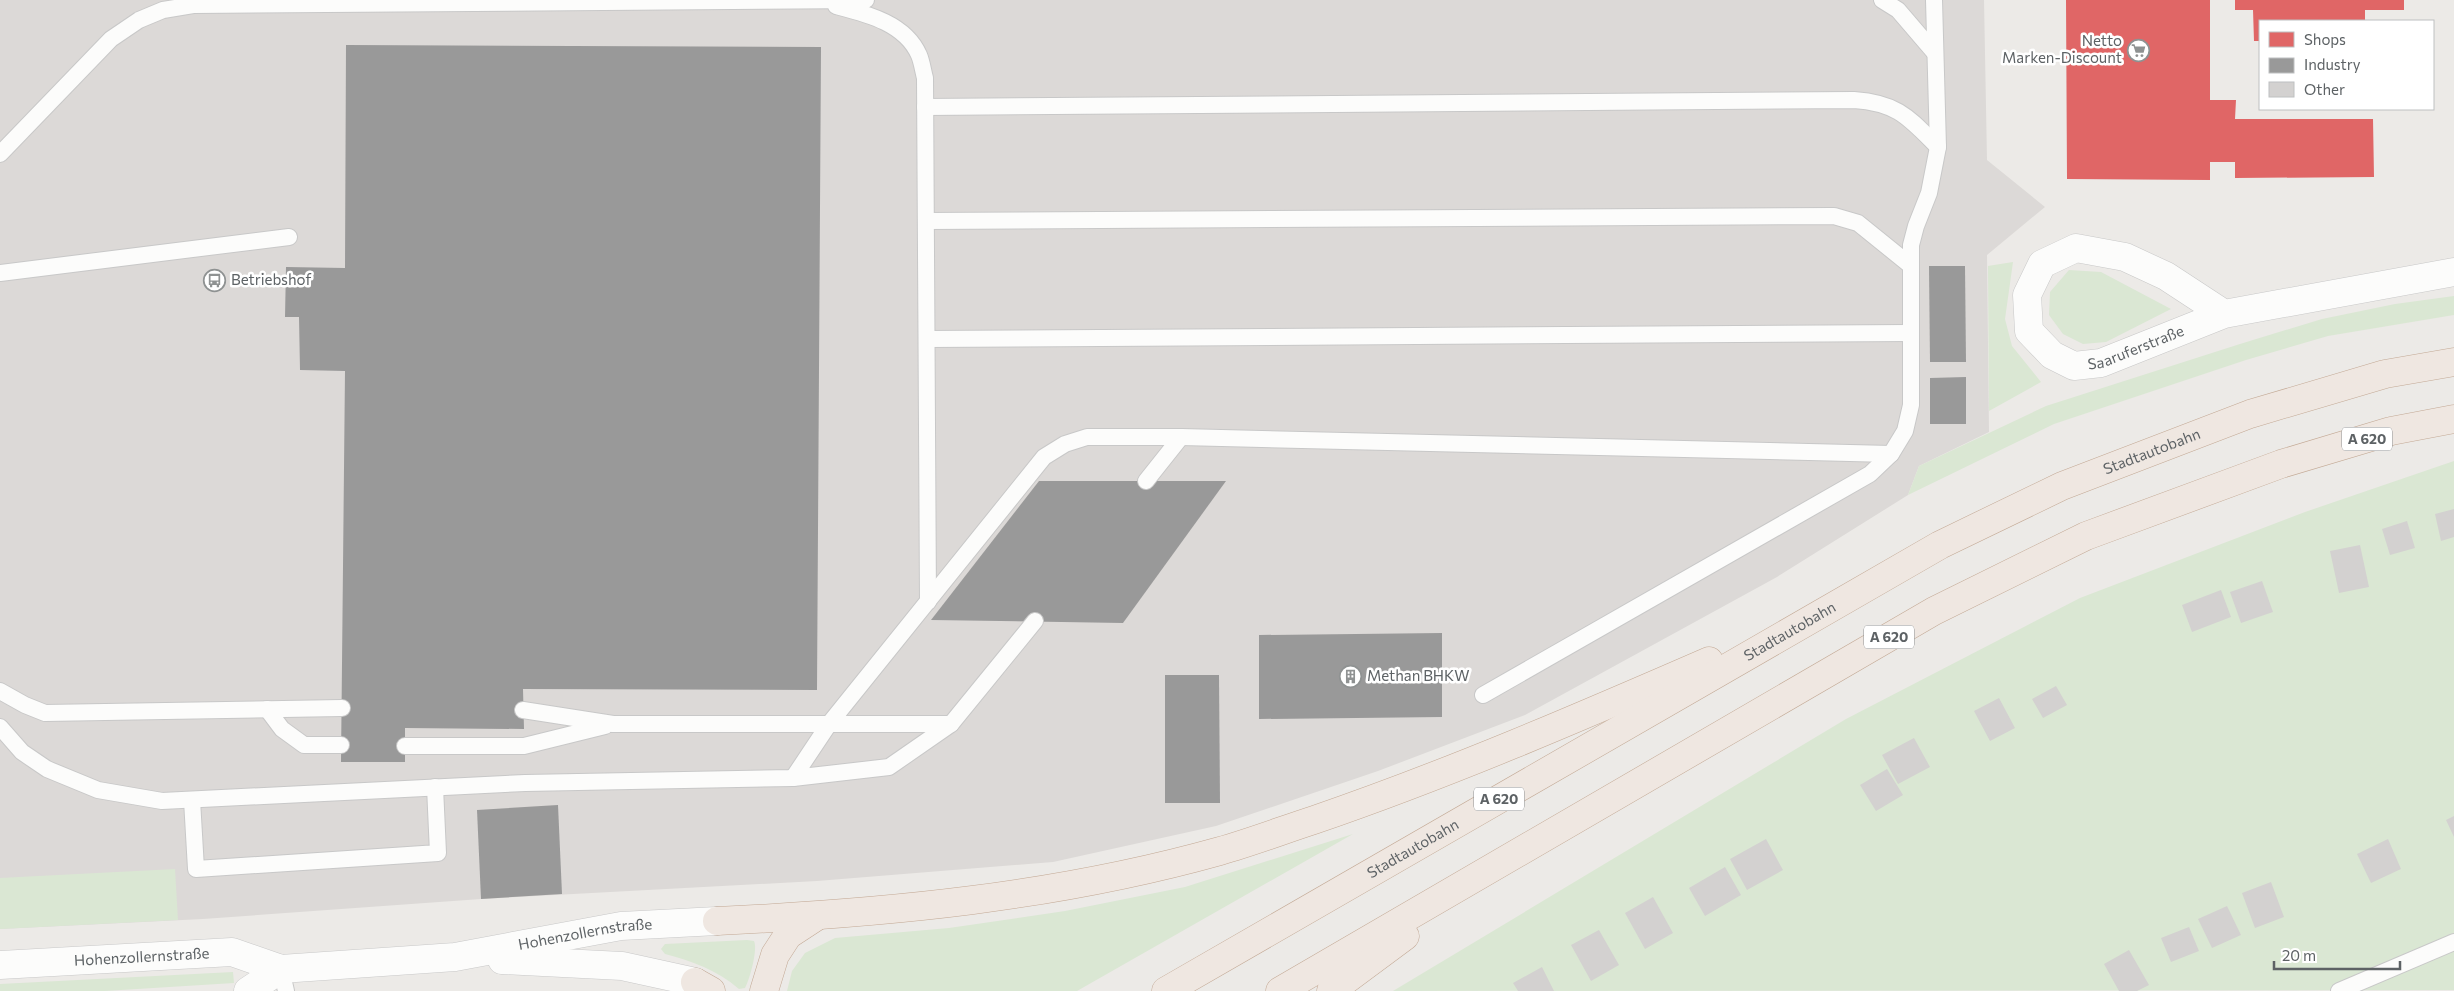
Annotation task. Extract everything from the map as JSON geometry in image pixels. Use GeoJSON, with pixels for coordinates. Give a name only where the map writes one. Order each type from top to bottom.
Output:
{"type":"FeatureCollection","features":[{"type":"Feature","properties":{"kind":"highway","name":"Stadtautobahn"},"geometry":{"type":"LineString","coordinates":[[1166,991],[1940,545],[2062,486],[2250,414],[2385,374],[2454,362]]}},
{"type":"Feature","properties":{"kind":"highway","name":"A 620"},"geometry":{"type":"LineString","coordinates":[[1280,991],[1934,611],[2086,536],[2281,464],[2391,431],[2454,419]]}},
{"type":"Feature","properties":{"kind":"highway"},"geometry":{"type":"LineString","coordinates":[[717,921],[817,916],[938,906],[1060,888],[1221,851],[1376,798],[1529,739],[1832,607]]}},
{"type":"Feature","properties":{"kind":"highway"},"geometry":{"type":"LineString","coordinates":[[1331,991],[1519,852]]}},
{"type":"Feature","properties":{"kind":"highway"},"geometry":{"type":"LineString","coordinates":[[764,991],[775,955],[788,935],[817,916]]}},
{"type":"Feature","properties":{"kind":"street","name":"Saaruferstraße"},"geometry":{"type":"LineString","coordinates":[[2224,314],[2166,276],[2125,257],[2076,248],[2042,264],[2027,295],[2029,331],[2052,355],[2074,366],[2101,363],[2224,314],[2454,272]]}},
{"type":"Feature","properties":{"kind":"street","name":"Hohenzollernstraße"},"geometry":{"type":"LineString","coordinates":[[248,991],[284,980],[455,957],[621,926],[717,921]]}},
{"type":"Feature","properties":{"kind":"street","name":"Hohenzollernstraße"},"geometry":{"type":"LineString","coordinates":[[0,965],[232,952],[284,980]]}},
{"type":"Feature","properties":{"kind":"street","name":"Hohenzollernstraße"},"geometry":{"type":"LineString","coordinates":[[455,957],[622,966],[703,986]]}},
{"type":"Feature","properties":{"kind":"lane"},"geometry":{"type":"LineString","coordinates":[[816,0],[885,21],[903,34],[919,55],[925,78],[928,602]]}},
{"type":"Feature","properties":{"kind":"lane"},"geometry":{"type":"LineString","coordinates":[[0,154],[111,38],[163,10],[192,5],[866,0]]}},
{"type":"Feature","properties":{"kind":"lane"},"geometry":{"type":"LineString","coordinates":[[1882,0],[1898,10],[1934,52]]}},
{"type":"Feature","properties":{"kind":"lane"},"geometry":{"type":"LineString","coordinates":[[1483,695],[1870,474],[1891,454],[1905,431],[1911,405],[1911,246],[1916,226],[1929,193],[1938,147],[1934,0]]}},
{"type":"Feature","properties":{"kind":"lane"},"geometry":{"type":"LineString","coordinates":[[925,108],[1854,100],[1876,101],[1896,109],[1911,120],[1938,147]]}},
{"type":"Feature","properties":{"kind":"lane"},"geometry":{"type":"LineString","coordinates":[[926,221],[1834,216],[1858,223],[1910,265]]}},
{"type":"Feature","properties":{"kind":"lane"},"geometry":{"type":"LineString","coordinates":[[0,273],[289,237]]}},
{"type":"Feature","properties":{"kind":"lane"},"geometry":{"type":"LineString","coordinates":[[926,339],[1910,333]]}},
{"type":"Feature","properties":{"kind":"lane"},"geometry":{"type":"LineString","coordinates":[[793,778],[829,724],[1044,457],[1065,444],[1088,437],[1181,437],[1891,454]]}},
{"type":"Feature","properties":{"kind":"lane"},"geometry":{"type":"LineString","coordinates":[[1146,481],[1181,437]]}},
{"type":"Feature","properties":{"kind":"lane"},"geometry":{"type":"LineString","coordinates":[[0,727],[22,752],[47,769],[98,790],[162,801],[525,783],[793,778],[889,766],[950,724],[1035,622]]}},
{"type":"Feature","properties":{"kind":"lane"},"geometry":{"type":"LineString","coordinates":[[0,691],[25,705],[45,713],[342,708]]}},
{"type":"Feature","properties":{"kind":"lane"},"geometry":{"type":"LineString","coordinates":[[267,709],[282,729],[304,745],[342,745]]}},
{"type":"Feature","properties":{"kind":"lane"},"geometry":{"type":"LineString","coordinates":[[523,710],[613,724],[950,724]]}},
{"type":"Feature","properties":{"kind":"lane"},"geometry":{"type":"LineString","coordinates":[[405,746],[524,746],[613,724]]}},
{"type":"Feature","properties":{"kind":"lane"},"geometry":{"type":"LineString","coordinates":[[192,800],[196,869],[438,853],[435,787]]}},
{"type":"Feature","properties":{"kind":"lane"},"geometry":{"type":"LineString","coordinates":[[2339,991],[2454,942]]}},
{"type":"Feature","properties":{"kind":"shaded area"},"geometry":{"type":"Polygon","coordinates":[[[0,0],[1984,0],[1987,160],[2045,207],[1987,255],[1989,432],[1919,466],[1908,495],[1777,577],[1525,715],[1378,771],[1216,826],[1053,862],[817,881],[481,899],[203,919],[0,929],[0,0]]]}},
{"type":"Feature","properties":{"kind":"green space"},"geometry":{"type":"Polygon","coordinates":[[[2013,262],[2005,319],[2012,346],[2041,382],[1989,411],[1988,266],[2013,262]]]}},
{"type":"Feature","properties":{"kind":"green space"},"geometry":{"type":"Polygon","coordinates":[[[2069,270],[2101,272],[2171,309],[2106,342],[2083,344],[2063,334],[2049,315],[2050,292],[2069,270]]]}},
{"type":"Feature","properties":{"kind":"green space"},"geometry":{"type":"Polygon","coordinates":[[[2454,296],[2454,315],[2328,336],[2246,360],[2054,424],[1908,495],[1919,466],[2046,406],[2322,319],[2395,304],[2454,296]]]}},
{"type":"Feature","properties":{"kind":"green space"},"geometry":{"type":"Polygon","coordinates":[[[2454,461],[2454,990],[1393,991],[1846,719],[2080,598],[2305,512],[2454,461]]]}},
{"type":"Feature","properties":{"kind":"green space"},"geometry":{"type":"Polygon","coordinates":[[[1353,834],[1077,991],[787,991],[792,971],[805,953],[835,938],[949,928],[1065,911],[1185,887],[1353,834]]]}},
{"type":"Feature","properties":{"kind":"green space"},"geometry":{"type":"Polygon","coordinates":[[[175,869],[178,920],[0,929],[0,878],[175,869]]]}},
{"type":"Feature","properties":{"kind":"green space"},"geometry":{"type":"Polygon","coordinates":[[[754,941],[754,957],[747,984],[745,988],[739,989],[713,971],[665,954],[661,949],[665,944],[754,941]]]}},
{"type":"Feature","properties":{"kind":"green space"},"geometry":{"type":"Polygon","coordinates":[[[233,972],[234,983],[105,991],[0,991],[0,984],[233,972]]]}},
{"type":"Feature","properties":{"kind":"building: Shops","name":"Netto Marken-Discount"},"geometry":{"type":"Polygon","coordinates":[[[2066,0],[2210,0],[2210,100],[2236,100],[2235,119],[2373,119],[2374,177],[2235,178],[2235,162],[2210,162],[2210,180],[2067,179],[2066,0]]]}},
{"type":"Feature","properties":{"kind":"building: Shops"},"geometry":{"type":"Polygon","coordinates":[[[2235,0],[2404,0],[2404,10],[2365,10],[2365,20],[2259,20],[2259,41],[2254,41],[2253,10],[2235,10],[2235,0]]]}},
{"type":"Feature","properties":{"kind":"building: Industry"},"geometry":{"type":"Polygon","coordinates":[[[346,45],[821,47],[817,690],[523,689],[524,729],[405,728],[405,762],[341,762],[345,371],[300,370],[299,317],[285,317],[286,267],[345,268],[346,45]]]}},
{"type":"Feature","properties":{"kind":"building: Industry"},"geometry":{"type":"Polygon","coordinates":[[[1929,266],[1965,266],[1966,362],[1930,362],[1929,266]]]}},
{"type":"Feature","properties":{"kind":"building: Industry"},"geometry":{"type":"Polygon","coordinates":[[[1966,377],[1966,424],[1930,424],[1930,378],[1966,377]]]}},
{"type":"Feature","properties":{"kind":"building: Industry"},"geometry":{"type":"Polygon","coordinates":[[[1039,481],[1226,481],[1123,623],[931,620],[1039,481]]]}},
{"type":"Feature","properties":{"kind":"building: Industry","name":"Methan BHKW"},"geometry":{"type":"Polygon","coordinates":[[[1442,633],[1442,717],[1259,719],[1259,635],[1442,633]]]}},
{"type":"Feature","properties":{"kind":"building: Industry"},"geometry":{"type":"Polygon","coordinates":[[[1165,675],[1219,675],[1220,803],[1165,803],[1165,675]]]}},
{"type":"Feature","properties":{"kind":"building: Industry"},"geometry":{"type":"Polygon","coordinates":[[[558,805],[562,894],[481,899],[477,810],[558,805]]]}},
{"type":"Feature","properties":{"kind":"building: Other"},"geometry":{"type":"Polygon","coordinates":[[[2454,509],[2454,537],[2441,541],[2435,514],[2454,509]]]}},
{"type":"Feature","properties":{"kind":"building: Other"},"geometry":{"type":"Polygon","coordinates":[[[2407,521],[2415,548],[2390,555],[2382,529],[2407,521]]]}},
{"type":"Feature","properties":{"kind":"building: Other"},"geometry":{"type":"Polygon","coordinates":[[[2360,545],[2369,587],[2339,593],[2330,551],[2360,545]]]}},
{"type":"Feature","properties":{"kind":"building: Other"},"geometry":{"type":"Polygon","coordinates":[[[2262,581],[2273,612],[2241,623],[2230,592],[2262,581]]]}},
{"type":"Feature","properties":{"kind":"building: Other"},"geometry":{"type":"Polygon","coordinates":[[[2221,590],[2231,617],[2192,632],[2182,605],[2221,590]]]}},
{"type":"Feature","properties":{"kind":"building: Other"},"geometry":{"type":"Polygon","coordinates":[[[2056,686],[2067,705],[2043,718],[2032,699],[2056,686]]]}},
{"type":"Feature","properties":{"kind":"building: Other"},"geometry":{"type":"Polygon","coordinates":[[[1999,698],[2015,728],[1990,741],[1974,711],[1999,698]]]}},
{"type":"Feature","properties":{"kind":"building: Other"},"geometry":{"type":"Polygon","coordinates":[[[1914,738],[1930,767],[1898,784],[1882,755],[1914,738]]]}},
{"type":"Feature","properties":{"kind":"building: Other"},"geometry":{"type":"Polygon","coordinates":[[[1887,769],[1903,795],[1876,811],[1860,785],[1887,769]]]}},
{"type":"Feature","properties":{"kind":"building: Other"},"geometry":{"type":"Polygon","coordinates":[[[2454,816],[2454,837],[2446,820],[2454,816]]]}},
{"type":"Feature","properties":{"kind":"building: Other"},"geometry":{"type":"Polygon","coordinates":[[[1766,839],[1783,870],[1747,890],[1730,859],[1766,839]]]}},
{"type":"Feature","properties":{"kind":"building: Other"},"geometry":{"type":"Polygon","coordinates":[[[2388,839],[2401,869],[2371,883],[2357,854],[2388,839]]]}},
{"type":"Feature","properties":{"kind":"building: Other"},"geometry":{"type":"Polygon","coordinates":[[[1725,867],[1741,895],[1705,916],[1689,888],[1725,867]]]}},
{"type":"Feature","properties":{"kind":"building: Other"},"geometry":{"type":"Polygon","coordinates":[[[2271,882],[2284,917],[2255,928],[2242,893],[2271,882]]]}},
{"type":"Feature","properties":{"kind":"building: Other"},"geometry":{"type":"Polygon","coordinates":[[[1653,897],[1673,933],[1645,949],[1625,913],[1653,897]]]}},
{"type":"Feature","properties":{"kind":"building: Other"},"geometry":{"type":"Polygon","coordinates":[[[2227,906],[2241,935],[2212,948],[2198,919],[2227,906]]]}},
{"type":"Feature","properties":{"kind":"building: Other"},"geometry":{"type":"Polygon","coordinates":[[[2189,927],[2199,951],[2171,962],[2161,938],[2189,927]]]}},
{"type":"Feature","properties":{"kind":"building: Other"},"geometry":{"type":"Polygon","coordinates":[[[1599,930],[1619,965],[1591,981],[1571,945],[1599,930]]]}},
{"type":"Feature","properties":{"kind":"building: Other"},"geometry":{"type":"Polygon","coordinates":[[[2129,950],[2149,985],[2137,991],[2119,991],[2104,964],[2129,950]]]}},
{"type":"Feature","properties":{"kind":"building: Other"},"geometry":{"type":"Polygon","coordinates":[[[1542,967],[1554,991],[1518,991],[1513,983],[1542,967]]]}},
{"type":"Feature","properties":{"kind":"place","name":"Netto Marken-Discount"},"geometry":{"type":"Point","coordinates":[2138,50]}},
{"type":"Feature","properties":{"kind":"place","name":"Betriebshof"},"geometry":{"type":"Point","coordinates":[215,280]}},
{"type":"Feature","properties":{"kind":"place","name":"Methan BHKW"},"geometry":{"type":"Point","coordinates":[1351,676]}}]}
